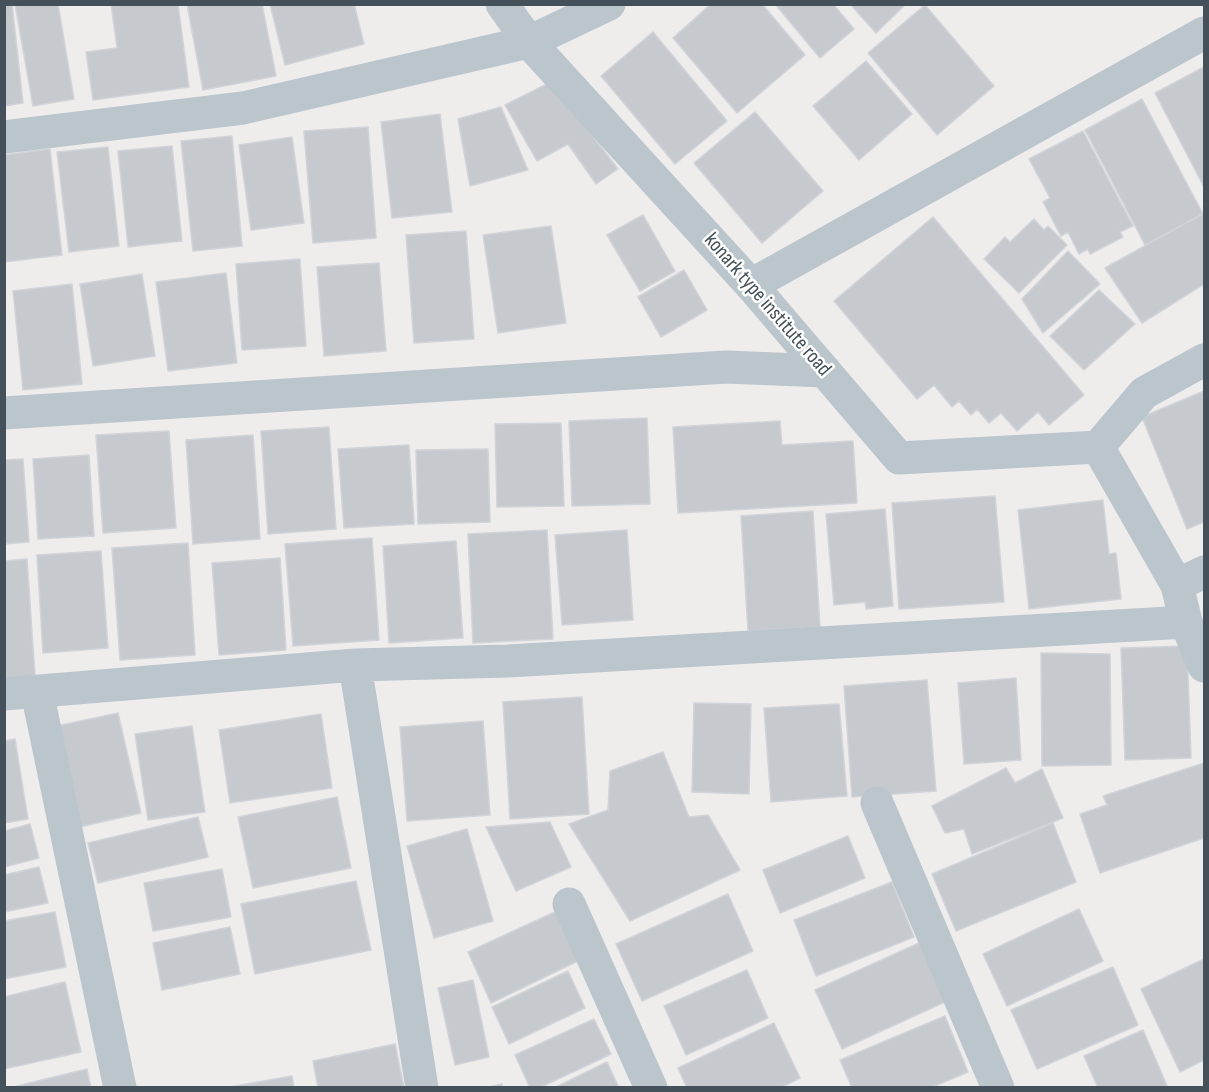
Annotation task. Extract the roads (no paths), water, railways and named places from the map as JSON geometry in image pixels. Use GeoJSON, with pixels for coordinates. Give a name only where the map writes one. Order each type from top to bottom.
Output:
{"type":"FeatureCollection","features":[{"type":"Feature","properties":{"kind":"street","name":"konark type institute road"},"geometry":{"type":"LineString","coordinates":[[502,4],[529,42],[751,285],[899,458],[1098,447]]}},
{"type":"Feature","properties":{"kind":"street"},"geometry":{"type":"LineString","coordinates":[[4,137],[243,108],[529,42],[609,4]]}},
{"type":"Feature","properties":{"kind":"street"},"geometry":{"type":"LineString","coordinates":[[751,285],[1204,33]]}},
{"type":"Feature","properties":{"kind":"street"},"geometry":{"type":"LineString","coordinates":[[1204,360],[1144,393],[1098,447],[1191,578],[1186,622],[1204,666]]}},
{"type":"Feature","properties":{"kind":"street"},"geometry":{"type":"LineString","coordinates":[[4,413],[726,367],[825,371]]}},
{"type":"Feature","properties":{"kind":"street"},"geometry":{"type":"LineString","coordinates":[[4,694],[355,666],[508,661],[1186,622]]}},
{"type":"Feature","properties":{"kind":"street"},"geometry":{"type":"LineString","coordinates":[[355,666],[422,1088]]}},
{"type":"Feature","properties":{"kind":"street"},"geometry":{"type":"LineString","coordinates":[[37,692],[120,1088]]}},
{"type":"Feature","properties":{"kind":"street"},"geometry":{"type":"LineString","coordinates":[[877,803],[998,1088]]}},
{"type":"Feature","properties":{"kind":"street"},"geometry":{"type":"LineString","coordinates":[[569,904],[651,1088]]}}]}
